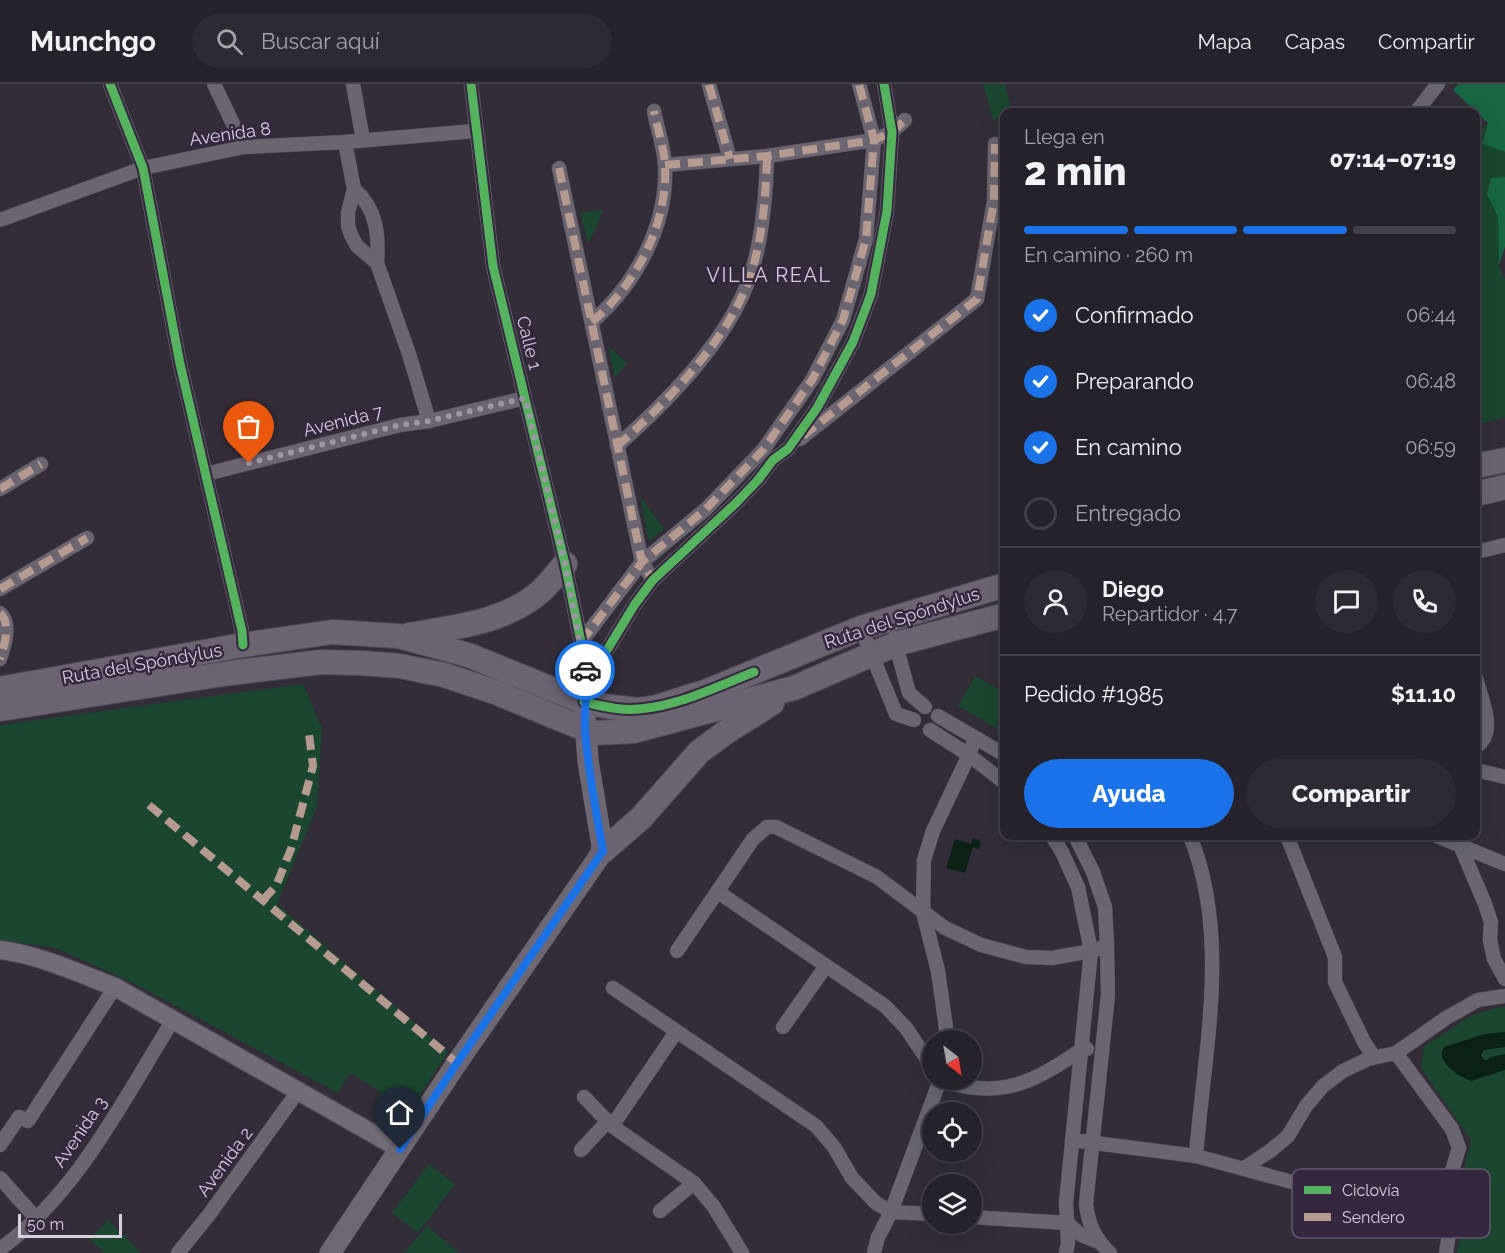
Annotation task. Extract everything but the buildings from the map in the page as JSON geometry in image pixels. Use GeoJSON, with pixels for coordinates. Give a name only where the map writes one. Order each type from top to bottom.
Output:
{"type":"FeatureCollection","features":[{"type":"Feature","properties":{"kind":"highway"},"geometry":{"type":"LineString","coordinates":[[1480,465],[1505,460]]}},
{"type":"Feature","properties":{"kind":"highway"},"geometry":{"type":"LineString","coordinates":[[1480,493],[1505,487]]}},
{"type":"Feature","properties":{"kind":"highway"},"geometry":{"type":"LineString","coordinates":[[398,636],[492,619],[509,612],[541,591],[565,564]]}},
{"type":"Feature","properties":{"kind":"highway","name":"Ruta del Spóndylus"},"geometry":{"type":"LineString","coordinates":[[0,689],[243,645],[332,632],[398,636],[468,655],[585,693],[611,707],[638,710],[657,707],[705,692],[861,628],[1000,586]]}},
{"type":"Feature","properties":{"kind":"highway","name":"Ruta del Spóndylus"},"geometry":{"type":"LineString","coordinates":[[0,709],[230,673],[321,662],[362,663],[400,666],[444,675],[495,692],[594,733],[634,731],[794,688],[896,644],[1000,616]]}},
{"type":"Feature","properties":{"kind":"highway"},"geometry":{"type":"LineString","coordinates":[[603,851],[641,818],[699,752],[794,688]]}},
{"type":"Feature","properties":{"kind":"main road"},"geometry":{"type":"LineString","coordinates":[[330,1253],[603,851],[588,761],[585,693]]}},
{"type":"Feature","properties":{"kind":"street"},"geometry":{"type":"LineString","coordinates":[[110,84],[143,168],[180,364],[242,631],[243,645]]}},
{"type":"Feature","properties":{"kind":"street"},"geometry":{"type":"LineString","coordinates":[[214,84],[244,147]]}},
{"type":"Feature","properties":{"kind":"street"},"geometry":{"type":"LineString","coordinates":[[353,84],[363,140]]}},
{"type":"Feature","properties":{"kind":"street","name":"Calle 1"},"geometry":{"type":"LineString","coordinates":[[471,84],[493,266],[565,564],[581,642],[585,693]]}},
{"type":"Feature","properties":{"kind":"street"},"geometry":{"type":"LineString","coordinates":[[581,642],[642,562],[706,509],[763,450],[813,381],[843,320],[866,239],[874,140],[860,84]]}},
{"type":"Feature","properties":{"kind":"street"},"geometry":{"type":"LineString","coordinates":[[788,449],[828,390],[853,342],[871,294],[887,211],[892,132],[884,84]]}},
{"type":"Feature","properties":{"kind":"street"},"geometry":{"type":"LineString","coordinates":[[1419,108],[1438,84]]}},
{"type":"Feature","properties":{"kind":"street"},"geometry":{"type":"LineString","coordinates":[[709,85],[730,159]]}},
{"type":"Feature","properties":{"kind":"street"},"geometry":{"type":"LineString","coordinates":[[592,322],[621,293],[647,250],[662,206],[665,165],[654,111]]}},
{"type":"Feature","properties":{"kind":"street"},"geometry":{"type":"LineString","coordinates":[[665,165],[767,156],[874,140],[892,132],[904,120]]}},
{"type":"Feature","properties":{"kind":"street","name":"Avenida 8"},"geometry":{"type":"LineString","coordinates":[[0,220],[143,168],[244,147],[345,142],[476,131]]}},
{"type":"Feature","properties":{"kind":"street"},"geometry":{"type":"LineString","coordinates":[[345,142],[354,189],[348,213],[348,226],[357,246],[377,264]]}},
{"type":"Feature","properties":{"kind":"street"},"geometry":{"type":"LineString","coordinates":[[585,693],[635,604],[653,580],[759,480],[773,460],[977,299],[994,201],[995,144]]}},
{"type":"Feature","properties":{"kind":"street"},"geometry":{"type":"LineString","coordinates":[[617,446],[652,415],[685,379],[711,346],[746,287],[758,242],[766,194],[767,156]]}},
{"type":"Feature","properties":{"kind":"street"},"geometry":{"type":"LineString","coordinates":[[559,168],[642,562],[653,580]]}},
{"type":"Feature","properties":{"kind":"street"},"geometry":{"type":"LineString","coordinates":[[354,189],[365,199],[373,218],[377,234],[377,264],[409,354],[429,421]]}},
{"type":"Feature","properties":{"kind":"street"},"geometry":{"type":"LineString","coordinates":[[866,239],[882,240]]}},
{"type":"Feature","properties":{"kind":"street"},"geometry":{"type":"LineString","coordinates":[[843,320],[859,327]]}},
{"type":"Feature","properties":{"kind":"street"},"geometry":{"type":"LineString","coordinates":[[813,381],[828,390]]}},
{"type":"Feature","properties":{"kind":"street","name":"Avenida 7"},"geometry":{"type":"LineString","coordinates":[[206,474],[400,425],[429,421],[525,398]]}},
{"type":"Feature","properties":{"kind":"street"},"geometry":{"type":"LineString","coordinates":[[763,450],[773,460]]}},
{"type":"Feature","properties":{"kind":"street"},"geometry":{"type":"LineString","coordinates":[[0,489],[41,464]]}},
{"type":"Feature","properties":{"kind":"street"},"geometry":{"type":"LineString","coordinates":[[706,509],[717,521]]}},
{"type":"Feature","properties":{"kind":"street"},"geometry":{"type":"LineString","coordinates":[[0,589],[87,537]]}},
{"type":"Feature","properties":{"kind":"street"},"geometry":{"type":"LineString","coordinates":[[1480,551],[1505,545]]}},
{"type":"Feature","properties":{"kind":"street"},"geometry":{"type":"LineString","coordinates":[[0,613],[4,616],[7,626],[0,659]]}},
{"type":"Feature","properties":{"kind":"street"},"geometry":{"type":"LineString","coordinates":[[891,618],[909,693],[925,707]]}},
{"type":"Feature","properties":{"kind":"street"},"geometry":{"type":"LineString","coordinates":[[981,621],[1000,627]]}},
{"type":"Feature","properties":{"kind":"street"},"geometry":{"type":"LineString","coordinates":[[861,628],[896,714],[914,720]]}},
{"type":"Feature","properties":{"kind":"street"},"geometry":{"type":"LineString","coordinates":[[896,714],[909,693]]}},
{"type":"Feature","properties":{"kind":"street"},"geometry":{"type":"LineString","coordinates":[[1480,694],[1488,727],[1486,737],[1480,743]]}},
{"type":"Feature","properties":{"kind":"street"},"geometry":{"type":"LineString","coordinates":[[938,716],[1000,752]]}},
{"type":"Feature","properties":{"kind":"street"},"geometry":{"type":"LineString","coordinates":[[930,730],[969,755],[1000,779]]}},
{"type":"Feature","properties":{"kind":"street"},"geometry":{"type":"LineString","coordinates":[[946,1030],[938,971],[923,912],[924,860],[933,831],[975,738]]}},
{"type":"Feature","properties":{"kind":"street"},"geometry":{"type":"LineString","coordinates":[[1480,771],[1505,777]]}},
{"type":"Feature","properties":{"kind":"street"},"geometry":{"type":"LineString","coordinates":[[677,951],[759,832],[767,827],[776,826],[877,878],[945,928],[981,945],[1026,957],[1052,958],[1107,946]]}},
{"type":"Feature","properties":{"kind":"street"},"geometry":{"type":"LineString","coordinates":[[1054,840],[1078,887],[1091,951],[1066,1203],[1069,1250]]}},
{"type":"Feature","properties":{"kind":"street"},"geometry":{"type":"LineString","coordinates":[[1077,840],[1093,872],[1105,907],[1107,946],[1108,996],[1086,1204],[1095,1247]]}},
{"type":"Feature","properties":{"kind":"street"},"geometry":{"type":"LineString","coordinates":[[1191,840],[1204,881],[1212,942],[1206,1057],[1196,1156]]}},
{"type":"Feature","properties":{"kind":"street"},"geometry":{"type":"LineString","coordinates":[[1289,840],[1335,957],[1335,982],[1364,1042],[1374,1057]]}},
{"type":"Feature","properties":{"kind":"street"},"geometry":{"type":"LineString","coordinates":[[1447,840],[1505,864]]}},
{"type":"Feature","properties":{"kind":"street"},"geometry":{"type":"LineString","coordinates":[[1460,845],[1485,904],[1491,922],[1490,940],[1494,959],[1505,979]]}},
{"type":"Feature","properties":{"kind":"street"},"geometry":{"type":"LineString","coordinates":[[718,892],[885,1006],[906,1028],[922,1052]]}},
{"type":"Feature","properties":{"kind":"street"},"geometry":{"type":"LineString","coordinates":[[0,950],[19,952],[115,987],[400,1149]]}},
{"type":"Feature","properties":{"kind":"street"},"geometry":{"type":"LineString","coordinates":[[783,1027],[826,966]]}},
{"type":"Feature","properties":{"kind":"street"},"geometry":{"type":"LineString","coordinates":[[0,1145],[18,1116],[28,1121],[115,987]]}},
{"type":"Feature","properties":{"kind":"street"},"geometry":{"type":"LineString","coordinates":[[613,988],[816,1126],[834,1147],[852,1178],[876,1203],[891,1212],[922,1214]]}},
{"type":"Feature","properties":{"kind":"street"},"geometry":{"type":"LineString","coordinates":[[1244,1168],[1288,1136],[1306,1106],[1323,1086],[1343,1071],[1374,1057],[1396,1053],[1446,1018],[1478,1000],[1505,996]]}},
{"type":"Feature","properties":{"kind":"street","name":"Avenida 3"},"geometry":{"type":"LineString","coordinates":[[0,1249],[14,1239],[65,1187],[89,1156],[173,1020]]}},
{"type":"Feature","properties":{"kind":"street"},"geometry":{"type":"LineString","coordinates":[[581,1150],[610,1124],[676,1032]]}},
{"type":"Feature","properties":{"kind":"street"},"geometry":{"type":"LineString","coordinates":[[982,1088],[997,1089],[1028,1082],[1054,1069],[1082,1048],[1101,1050]]}},
{"type":"Feature","properties":{"kind":"street"},"geometry":{"type":"LineString","coordinates":[[1396,1053],[1457,1139],[1459,1148],[1453,1169]]}},
{"type":"Feature","properties":{"kind":"street","name":"Avenida 2"},"geometry":{"type":"LineString","coordinates":[[178,1253],[208,1216],[299,1090]]}},
{"type":"Feature","properties":{"kind":"street"},"geometry":{"type":"LineString","coordinates":[[874,1253],[878,1237],[891,1212],[936,1090]]}},
{"type":"Feature","properties":{"kind":"street"},"geometry":{"type":"LineString","coordinates":[[584,1097],[610,1124],[694,1183],[714,1207],[742,1253]]}},
{"type":"Feature","properties":{"kind":"street"},"geometry":{"type":"LineString","coordinates":[[1072,1140],[1196,1156],[1292,1181]]}},
{"type":"Feature","properties":{"kind":"street"},"geometry":{"type":"LineString","coordinates":[[0,1178],[35,1217]]}},
{"type":"Feature","properties":{"kind":"street"},"geometry":{"type":"LineString","coordinates":[[660,1211],[694,1183]]}},
{"type":"Feature","properties":{"kind":"street"},"geometry":{"type":"LineString","coordinates":[[982,1218],[1067,1222],[1095,1247],[1110,1253]]}},
{"type":"Feature","properties":{"kind":"street"},"geometry":{"type":"LineString","coordinates":[[1446,1253],[1448,1238]]}},
{"type":"Feature","properties":{"kind":"green space"},"geometry":{"type":"Polygon","coordinates":[[[983,84],[1005,84],[1011,108],[1000,108],[1000,118],[993,120],[983,84]]]}},
{"type":"Feature","properties":{"kind":"green space"},"geometry":{"type":"Polygon","coordinates":[[[1458,84],[1505,84],[1505,152],[1482,144],[1488,123],[1480,115],[1480,108],[1472,108],[1453,90],[1458,84]]]}},
{"type":"Feature","properties":{"kind":"green space"},"geometry":{"type":"Polygon","coordinates":[[[1488,123],[1482,144],[1505,152],[1505,177],[1491,178],[1487,194],[1498,217],[1499,265],[1505,280],[1505,417],[1480,424],[1480,132],[1488,123]]]}},
{"type":"Feature","properties":{"kind":"green space"},"geometry":{"type":"Polygon","coordinates":[[[1505,177],[1505,247],[1499,265],[1498,217],[1487,194],[1491,178],[1505,177]]]}},
{"type":"Feature","properties":{"kind":"green space"},"geometry":{"type":"Polygon","coordinates":[[[603,210],[596,228],[588,243],[580,213],[603,210]]]}},
{"type":"Feature","properties":{"kind":"green space"},"geometry":{"type":"Polygon","coordinates":[[[608,346],[627,363],[615,378],[608,346]]]}},
{"type":"Feature","properties":{"kind":"green space"},"geometry":{"type":"Polygon","coordinates":[[[640,496],[664,529],[649,541],[640,496]]]}},
{"type":"Feature","properties":{"kind":"green space"},"geometry":{"type":"Polygon","coordinates":[[[975,676],[1000,690],[1000,730],[958,706],[975,676]]]}},
{"type":"Feature","properties":{"kind":"green space"},"geometry":{"type":"Polygon","coordinates":[[[303,684],[322,728],[317,807],[277,904],[448,1052],[405,1118],[376,1100],[381,1092],[350,1073],[338,1093],[135,984],[56,948],[0,940],[0,725],[303,684]]]}},
{"type":"Feature","properties":{"kind":"green space"},"geometry":{"type":"Polygon","coordinates":[[[1505,1007],[1505,1253],[1457,1253],[1460,1238],[1490,1238],[1490,1169],[1464,1169],[1471,1140],[1421,1068],[1424,1046],[1473,1015],[1505,1007]]]}},
{"type":"Feature","properties":{"kind":"green space"},"geometry":{"type":"Polygon","coordinates":[[[429,1164],[455,1184],[418,1233],[392,1213],[429,1164]]]}},
{"type":"Feature","properties":{"kind":"green space"},"geometry":{"type":"Polygon","coordinates":[[[108,1220],[141,1253],[104,1253],[90,1239],[108,1220]]]}},
{"type":"Feature","properties":{"kind":"green space"},"geometry":{"type":"Polygon","coordinates":[[[427,1226],[459,1253],[404,1253],[427,1226]]]}},
{"type":"Feature","properties":{"kind":"shaded area"},"geometry":{"type":"Polygon","coordinates":[[[973,838],[981,841],[979,849],[973,847],[965,873],[946,868],[955,839],[971,844],[973,838]]]}},
{"type":"Feature","properties":{"kind":"shaded area"},"geometry":{"type":"Polygon","coordinates":[[[1505,1032],[1505,1047],[1484,1050],[1481,1055],[1484,1060],[1487,1060],[1505,1054],[1505,1070],[1471,1081],[1455,1072],[1442,1058],[1444,1047],[1485,1034],[1505,1032]]]}},
{"type":"Feature","properties":{"kind":"marked path"},"geometry":{"type":"LineString","coordinates":[[581,642],[642,562],[706,509],[763,450],[812,380],[843,320],[866,239],[874,140],[859,84]]}},
{"type":"Feature","properties":{"kind":"marked path"},"geometry":{"type":"LineString","coordinates":[[709,85],[730,159]]}},
{"type":"Feature","properties":{"kind":"marked path"},"geometry":{"type":"LineString","coordinates":[[592,322],[622,290],[646,252],[655,231],[665,187],[665,165],[654,111]]}},
{"type":"Feature","properties":{"kind":"marked path"},"geometry":{"type":"LineString","coordinates":[[665,165],[767,156],[874,140],[892,132],[905,120]]}},
{"type":"Feature","properties":{"kind":"marked path"},"geometry":{"type":"LineString","coordinates":[[803,436],[977,299],[994,201],[995,144]]}},
{"type":"Feature","properties":{"kind":"marked path"},"geometry":{"type":"LineString","coordinates":[[617,446],[654,412],[690,373],[723,331],[736,309],[756,256],[764,205],[767,156]]}},
{"type":"Feature","properties":{"kind":"marked path"},"geometry":{"type":"LineString","coordinates":[[559,168],[642,562],[653,580]]}},
{"type":"Feature","properties":{"kind":"marked path"},"geometry":{"type":"LineString","coordinates":[[0,489],[41,464]]}},
{"type":"Feature","properties":{"kind":"marked path"},"geometry":{"type":"LineString","coordinates":[[0,589],[87,538]]}},
{"type":"Feature","properties":{"kind":"marked path"},"geometry":{"type":"LineString","coordinates":[[0,613],[6,623],[5,642],[0,659]]}},
{"type":"Feature","properties":{"kind":"marked path"},"geometry":{"type":"LineString","coordinates":[[263,900],[276,886],[291,849],[313,766],[309,734]]}},
{"type":"Feature","properties":{"kind":"marked path"},"geometry":{"type":"LineString","coordinates":[[149,805],[457,1063]]}},
{"type":"Feature","properties":{"kind":"cycle path"},"geometry":{"type":"LineString","coordinates":[[110,84],[143,168],[180,364],[242,631],[243,645]]}},
{"type":"Feature","properties":{"kind":"cycle path"},"geometry":{"type":"LineString","coordinates":[[471,84],[493,266],[565,564],[581,642],[587,687],[584,702],[625,709],[654,707],[698,695],[754,672]]}},
{"type":"Feature","properties":{"kind":"cycle path"},"geometry":{"type":"LineString","coordinates":[[587,683],[635,604],[653,580],[736,503],[773,460],[788,449],[817,408],[853,342],[871,294],[887,211],[892,132],[884,84]]}},
{"type":"Feature","properties":{"kind":"way so far"},"geometry":{"type":"LineString","coordinates":[[249,463],[400,425],[429,421],[525,398],[565,564],[585,670]]}},
{"type":"Feature","properties":{"kind":"district","name":"VILLA REAL"},"geometry":{"type":"Point","coordinates":[769,275]}},
{"type":"Feature","properties":{"kind":"route"},"geometry":{"type":"LineString","coordinates":[[400,1149],[603,851],[588,761],[584,702],[587,687],[585,670]]}}]}
